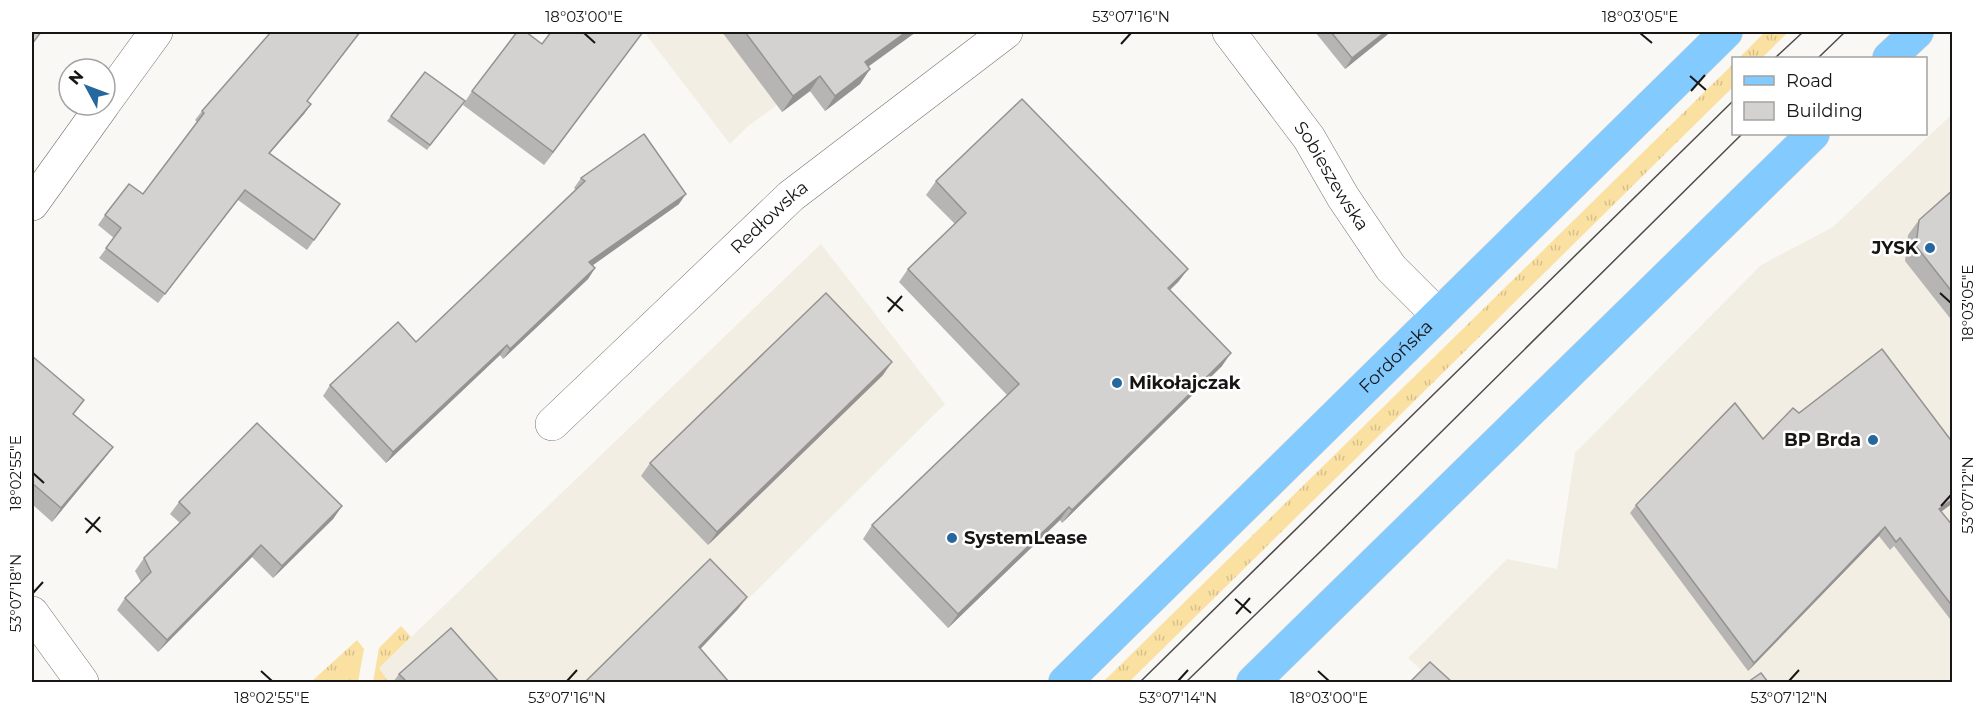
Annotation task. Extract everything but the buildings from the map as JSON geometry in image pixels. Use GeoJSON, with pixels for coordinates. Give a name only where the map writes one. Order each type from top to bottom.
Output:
{"type":"FeatureCollection","features":[{"type":"Feature","properties":{"kind":"main road","name":"Fordońska"},"geometry":{"type":"LineString","coordinates":[[1065,682],[1726,32]]}},
{"type":"Feature","properties":{"kind":"main road"},"geometry":{"type":"LineString","coordinates":[[1890,57],[1917,32]]}},
{"type":"Feature","properties":{"kind":"main road"},"geometry":{"type":"LineString","coordinates":[[1253,682],[1813,135]]}},
{"type":"Feature","properties":{"kind":"street"},"geometry":{"type":"LineString","coordinates":[[117,86],[156,32]]}},
{"type":"Feature","properties":{"kind":"street","name":"Redłowska"},"geometry":{"type":"LineString","coordinates":[[552,424],[792,196],[1006,32]]}},
{"type":"Feature","properties":{"kind":"street","name":"Sobieszewska"},"geometry":{"type":"LineString","coordinates":[[1229,32],[1309,138],[1342,197],[1391,268],[1438,315]]}},
{"type":"Feature","properties":{"kind":"street"},"geometry":{"type":"LineString","coordinates":[[32,204],[95,117]]}},
{"type":"Feature","properties":{"kind":"street"},"geometry":{"type":"LineString","coordinates":[[32,613],[82,682]]}},
{"type":"Feature","properties":{"kind":"shaded area"},"geometry":{"type":"Polygon","coordinates":[[[644,32],[916,32],[854,77],[860,84],[825,111],[810,92],[782,112],[777,105],[747,127],[730,144],[644,32]]]}},
{"type":"Feature","properties":{"kind":"shaded area"},"geometry":{"type":"Polygon","coordinates":[[[1952,114],[1952,682],[1434,682],[1408,658],[1507,559],[1557,569],[1575,453],[1761,265],[1833,227],[1952,114]]]}},
{"type":"Feature","properties":{"kind":"shaded area"},"geometry":{"type":"Polygon","coordinates":[[[821,244],[945,404],[738,609],[669,682],[389,682],[379,668],[821,244]]]}},
{"type":"Feature","properties":{"kind":"green space"},"geometry":{"type":"Polygon","coordinates":[[[1765,32],[1788,32],[1763,57],[1740,57],[1765,32]]]}},
{"type":"Feature","properties":{"kind":"green space"},"geometry":{"type":"Polygon","coordinates":[[[1732,65],[1732,88],[1129,682],[1103,682],[1732,65]]]}},
{"type":"Feature","properties":{"kind":"green space"},"geometry":{"type":"Polygon","coordinates":[[[401,626],[411,637],[379,668],[389,682],[373,682],[379,648],[401,626]]]}},
{"type":"Feature","properties":{"kind":"green space"},"geometry":{"type":"Polygon","coordinates":[[[357,640],[364,649],[358,682],[311,682],[357,640]]]}},
{"type":"Feature","properties":{"kind":"tram line"},"geometry":{"type":"LineString","coordinates":[[1776,57],[1803,32]]}},
{"type":"Feature","properties":{"kind":"tram line"},"geometry":{"type":"LineString","coordinates":[[1819,57],[1845,32]]}},
{"type":"Feature","properties":{"kind":"tram line"},"geometry":{"type":"LineString","coordinates":[[1140,682],[1732,102]]}},
{"type":"Feature","properties":{"kind":"tram line"},"geometry":{"type":"LineString","coordinates":[[1186,682],[1741,135]]}},
{"type":"Feature","properties":{"kind":"place","name":"JYSK"},"geometry":{"type":"Point","coordinates":[1930,248]}},
{"type":"Feature","properties":{"kind":"place","name":"Mikołajczak"},"geometry":{"type":"Point","coordinates":[1117,383]}},
{"type":"Feature","properties":{"kind":"place","name":"BP Brda"},"geometry":{"type":"Point","coordinates":[1873,440]}},
{"type":"Feature","properties":{"kind":"place","name":"SystemLease"},"geometry":{"type":"Point","coordinates":[952,538]}}]}
